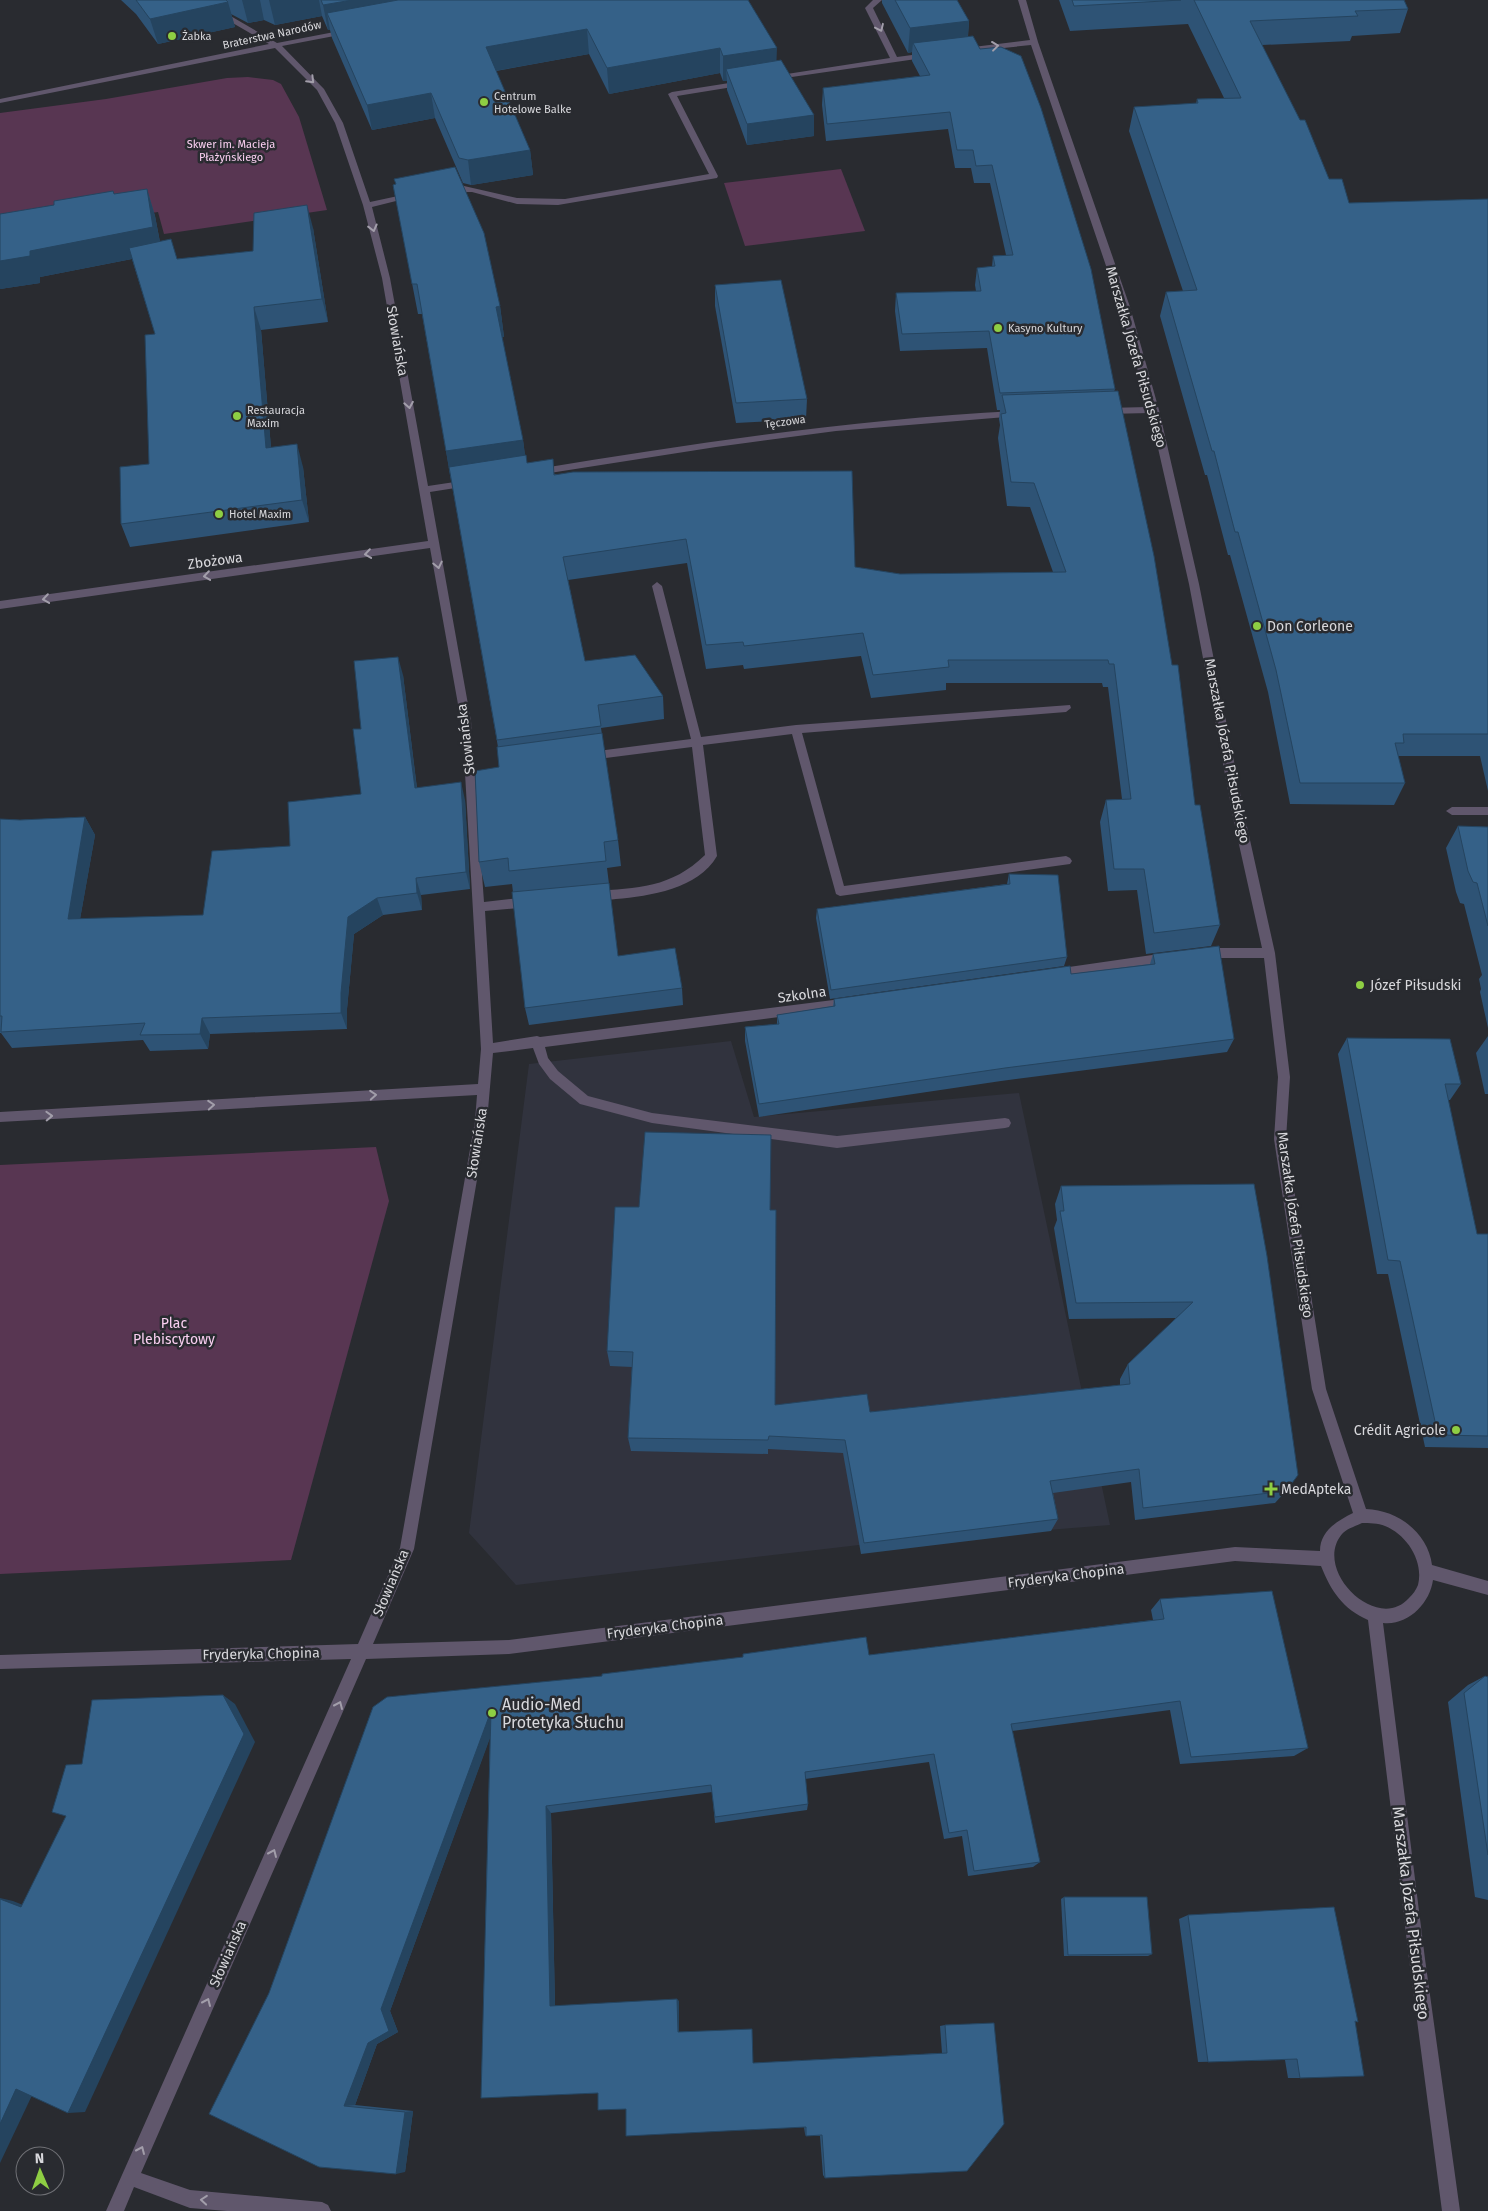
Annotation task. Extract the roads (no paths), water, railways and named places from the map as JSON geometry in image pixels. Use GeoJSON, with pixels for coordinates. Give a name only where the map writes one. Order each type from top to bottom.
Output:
{"type":"FeatureCollection","features":[{"type":"Feature","properties":{"kind":"street","name":"Słowiańska"},"geometry":{"type":"LineString","coordinates":[[115,2211],[407,1549],[481,1121],[487,1049],[479,907],[476,772],[386,278],[367,205],[338,123],[320,89],[277,46],[197,0]]}},
{"type":"Feature","properties":{"kind":"street"},"geometry":{"type":"LineString","coordinates":[[878,0],[869,8],[894,59]]}},
{"type":"Feature","properties":{"kind":"street","name":"Marszałka Józefa Piłsudskiego"},"geometry":{"type":"LineString","coordinates":[[1022,0],[1034,42],[1125,307],[1154,410],[1194,584],[1240,822],[1269,952],[1284,1077],[1280,1139],[1319,1389],[1361,1516]]}},
{"type":"Feature","properties":{"kind":"street","name":"Braterstwa Narodów"},"geometry":{"type":"LineString","coordinates":[[0,101],[360,28]]}},
{"type":"Feature","properties":{"kind":"street"},"geometry":{"type":"LineString","coordinates":[[960,50],[1034,42]]}},
{"type":"Feature","properties":{"kind":"street"},"geometry":{"type":"LineString","coordinates":[[769,79],[932,54]]}},
{"type":"Feature","properties":{"kind":"street"},"geometry":{"type":"LineString","coordinates":[[367,205],[459,187],[509,200],[542,203],[565,202],[714,176],[672,94],[750,82]]}},
{"type":"Feature","properties":{"kind":"street"},"geometry":{"type":"LineString","coordinates":[[1094,412],[1154,410]]}},
{"type":"Feature","properties":{"kind":"street","name":"Tęczowa"},"geometry":{"type":"LineString","coordinates":[[530,473],[856,425],[976,415],[1025,414]]}},
{"type":"Feature","properties":{"kind":"street"},"geometry":{"type":"LineString","coordinates":[[424,490],[483,481]]}},
{"type":"Feature","properties":{"kind":"street","name":"Zbożowa"},"geometry":{"type":"LineString","coordinates":[[0,605],[434,544]]}},
{"type":"Feature","properties":{"kind":"street"},"geometry":{"type":"LineString","coordinates":[[585,897],[642,892],[679,883],[698,871],[711,856],[697,742],[657,586]]}},
{"type":"Feature","properties":{"kind":"street"},"geometry":{"type":"LineString","coordinates":[[579,758],[796,729],[1066,708]]}},
{"type":"Feature","properties":{"kind":"street"},"geometry":{"type":"LineString","coordinates":[[796,729],[840,891],[1066,861]]}},
{"type":"Feature","properties":{"kind":"street"},"geometry":{"type":"LineString","coordinates":[[1452,811],[1488,812]]}},
{"type":"Feature","properties":{"kind":"street"},"geometry":{"type":"LineString","coordinates":[[479,907],[537,902]]}},
{"type":"Feature","properties":{"kind":"street"},"geometry":{"type":"LineString","coordinates":[[1194,954],[1269,952]]}},
{"type":"Feature","properties":{"kind":"street"},"geometry":{"type":"LineString","coordinates":[[1038,976],[1174,957]]}},
{"type":"Feature","properties":{"kind":"street","name":"Szkolna"},"geometry":{"type":"LineString","coordinates":[[487,1049],[537,1041],[738,1019],[864,1001]]}},
{"type":"Feature","properties":{"kind":"street"},"geometry":{"type":"LineString","coordinates":[[537,1041],[543,1060],[554,1075],[584,1100],[652,1118],[837,1142],[1005,1124]]}},
{"type":"Feature","properties":{"kind":"street"},"geometry":{"type":"LineString","coordinates":[[0,1117],[484,1089]]}},
{"type":"Feature","properties":{"kind":"street"},"geometry":{"type":"LineString","coordinates":[[1361,1516],[1376,1516],[1391,1521],[1405,1530],[1416,1542],[1424,1556],[1427,1571],[1426,1587],[1419,1600],[1406,1610],[1392,1615],[1375,1614],[1360,1609],[1347,1600],[1329,1573],[1326,1559],[1327,1546],[1339,1526],[1349,1519],[1361,1516]]}},
{"type":"Feature","properties":{"kind":"street","name":"Fryderyka Chopina"},"geometry":{"type":"LineString","coordinates":[[0,1662],[509,1647],[1236,1554],[1326,1559]]}},
{"type":"Feature","properties":{"kind":"street"},"geometry":{"type":"LineString","coordinates":[[1427,1571],[1488,1588]]}},
{"type":"Feature","properties":{"kind":"street","name":"Marszałka Józefa Piłsudskiego"},"geometry":{"type":"LineString","coordinates":[[1375,1614],[1417,1959],[1451,2211]]}},
{"type":"Feature","properties":{"kind":"street"},"geometry":{"type":"LineString","coordinates":[[129,2177],[190,2199],[322,2211]]}},
{"type":"Feature","properties":{"kind":"place","name":"Żabka"},"geometry":{"type":"Point","coordinates":[172,36]}},
{"type":"Feature","properties":{"kind":"place","name":"Centrum Hotelowe Balke"},"geometry":{"type":"Point","coordinates":[484,102]}},
{"type":"Feature","properties":{"kind":"place","name":"Kasyno Kultury"},"geometry":{"type":"Point","coordinates":[998,328]}},
{"type":"Feature","properties":{"kind":"place","name":"Restauracja Maxim"},"geometry":{"type":"Point","coordinates":[237,416]}},
{"type":"Feature","properties":{"kind":"place","name":"Hotel Maxim"},"geometry":{"type":"Point","coordinates":[219,514]}},
{"type":"Feature","properties":{"kind":"place","name":"Don Corleone"},"geometry":{"type":"Point","coordinates":[1257,626]}},
{"type":"Feature","properties":{"kind":"place","name":"Józef Piłsudski"},"geometry":{"type":"Point","coordinates":[1360,985]}},
{"type":"Feature","properties":{"kind":"place","name":"Crédit Agricole"},"geometry":{"type":"Point","coordinates":[1456,1430]}},
{"type":"Feature","properties":{"kind":"place","name":"MedApteka"},"geometry":{"type":"Point","coordinates":[1271,1489]}},
{"type":"Feature","properties":{"kind":"place","name":"Audio-Med Protetyka Słuchu"},"geometry":{"type":"Point","coordinates":[492,1713]}},
{"type":"Feature","properties":{"kind":"park label","name":"Skwer im. Macieja Płażyńskiego"},"geometry":{"type":"Point","coordinates":[231,150]}},
{"type":"Feature","properties":{"kind":"park label","name":"Plac Plebiscytowy"},"geometry":{"type":"Point","coordinates":[174,1332]}}]}
